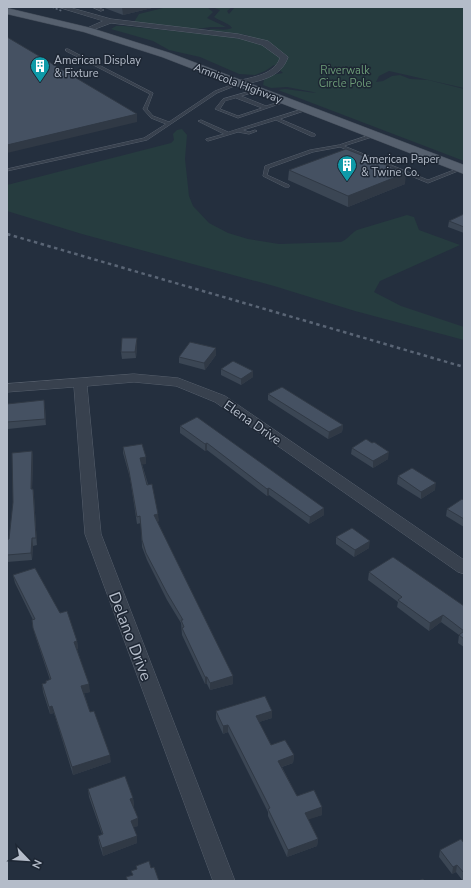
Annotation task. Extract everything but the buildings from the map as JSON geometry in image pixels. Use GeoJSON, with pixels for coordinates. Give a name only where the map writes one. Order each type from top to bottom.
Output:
{"type":"FeatureCollection","features":[{"type":"Feature","properties":{"kind":"main road","name":"Amnicola Highway"},"geometry":{"type":"LineString","coordinates":[[7,11],[87,30],[166,55],[463,170]]}},
{"type":"Feature","properties":{"kind":"street"},"geometry":{"type":"LineString","coordinates":[[61,7],[110,21],[238,36],[265,42],[284,57],[283,62],[278,69],[263,76],[240,83]]}},
{"type":"Feature","properties":{"kind":"street"},"geometry":{"type":"LineString","coordinates":[[87,30],[110,21]]}},
{"type":"Feature","properties":{"kind":"street","name":"Elena Drive"},"geometry":{"type":"LineString","coordinates":[[7,388],[134,378],[178,382],[220,400],[464,568]]}},
{"type":"Feature","properties":{"kind":"street","name":"Delano Drive"},"geometry":{"type":"LineString","coordinates":[[80,382],[93,534],[224,881]]}},
{"type":"Feature","properties":{"kind":"lane"},"geometry":{"type":"LineString","coordinates":[[94,7],[102,10]]}},
{"type":"Feature","properties":{"kind":"lane"},"geometry":{"type":"LineString","coordinates":[[67,50],[152,94],[145,109],[152,117],[169,124]]}},
{"type":"Feature","properties":{"kind":"lane"},"geometry":{"type":"LineString","coordinates":[[7,170],[144,139],[216,92],[240,83]]}},
{"type":"Feature","properties":{"kind":"lane"},"geometry":{"type":"LineString","coordinates":[[258,90],[224,100],[217,109],[238,117],[286,101]]}},
{"type":"Feature","properties":{"kind":"lane"},"geometry":{"type":"LineString","coordinates":[[236,96],[266,108]]}},
{"type":"Feature","properties":{"kind":"lane"},"geometry":{"type":"LineString","coordinates":[[208,140],[306,109]]}},
{"type":"Feature","properties":{"kind":"lane"},"geometry":{"type":"LineString","coordinates":[[275,118],[313,135]]}},
{"type":"Feature","properties":{"kind":"lane"},"geometry":{"type":"LineString","coordinates":[[200,121],[228,134]]}},
{"type":"Feature","properties":{"kind":"lane"},"geometry":{"type":"LineString","coordinates":[[263,128],[265,126],[264,122]]}},
{"type":"Feature","properties":{"kind":"lane"},"geometry":{"type":"LineString","coordinates":[[239,130],[249,133],[255,131]]}},
{"type":"Feature","properties":{"kind":"lane"},"geometry":{"type":"LineString","coordinates":[[287,186],[265,176],[267,167],[312,151],[340,146],[373,135]]}},
{"type":"Feature","properties":{"kind":"lane"},"geometry":{"type":"LineString","coordinates":[[340,146],[428,182],[463,170]]}},
{"type":"Feature","properties":{"kind":"green space"},"geometry":{"type":"Polygon","coordinates":[[[167,7],[207,7],[213,12],[207,18],[226,27],[197,29],[134,22],[139,14],[167,7]]]}},
{"type":"Feature","properties":{"kind":"green space","name":"Riverwalk Circle Pole"},"geometry":{"type":"Polygon","coordinates":[[[212,7],[232,7],[227,11],[229,14],[235,7],[464,7],[464,88],[389,71],[379,76],[376,82],[383,81],[392,76],[400,75],[410,79],[428,80],[464,89],[464,161],[278,90],[285,89],[316,93],[287,87],[271,88],[263,85],[264,80],[271,76],[283,73],[274,65],[255,75],[239,74],[200,57],[169,50],[153,41],[111,29],[116,26],[124,26],[225,36],[252,41],[247,35],[206,31],[213,29],[226,30],[232,28],[227,23],[214,17],[220,10],[212,7]]]}},
{"type":"Feature","properties":{"kind":"green space"},"geometry":{"type":"Polygon","coordinates":[[[182,129],[187,135],[185,159],[189,196],[193,206],[209,223],[228,233],[248,239],[279,244],[341,242],[357,230],[407,215],[414,217],[419,230],[460,245],[380,281],[374,292],[401,306],[464,327],[464,340],[355,311],[274,286],[82,234],[7,211],[7,185],[171,143],[174,140],[173,134],[177,130],[182,129]]]}},
{"type":"Feature","properties":{"kind":"railway"},"geometry":{"type":"LineString","coordinates":[[52,7],[62,11]]}},
{"type":"Feature","properties":{"kind":"railway"},"geometry":{"type":"LineString","coordinates":[[10,235],[7,234],[464,367]]}},
{"type":"Feature","properties":{"kind":"place","name":"American Display & Fixture"},"geometry":{"type":"Point","coordinates":[40,83]}},
{"type":"Feature","properties":{"kind":"place","name":"American Paper & Twine Co."},"geometry":{"type":"Point","coordinates":[347,182]}}]}
